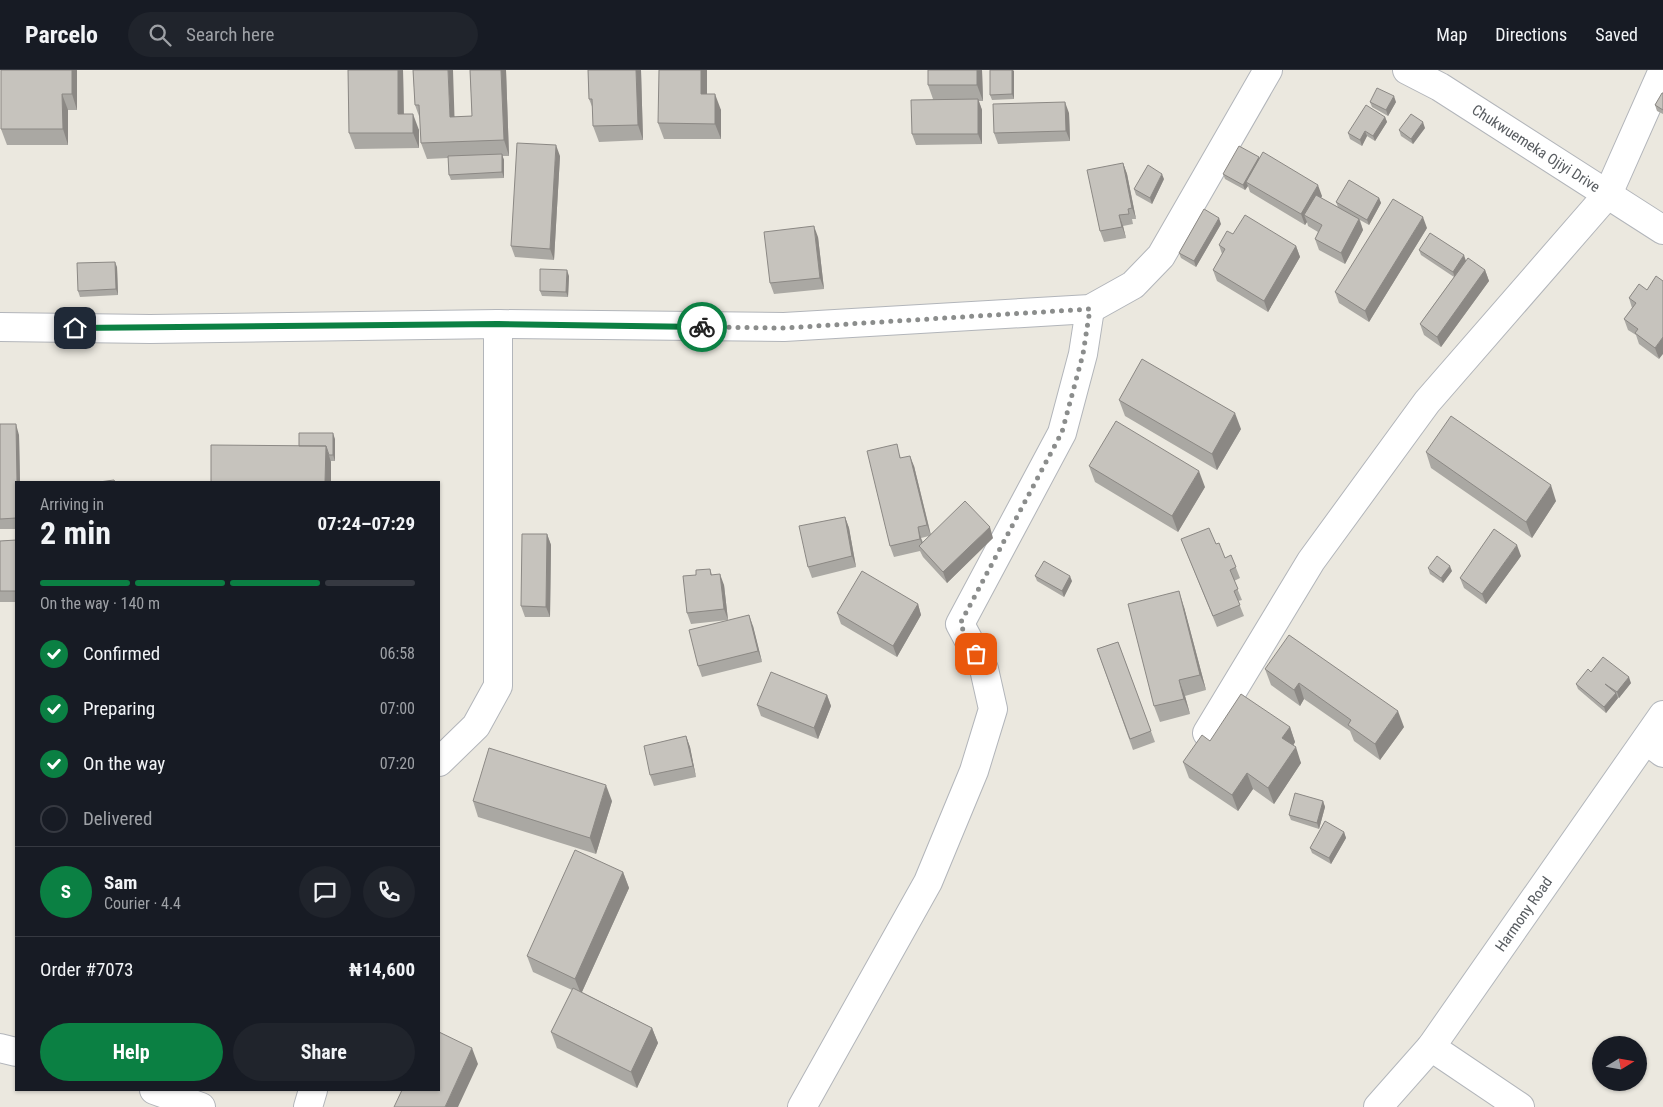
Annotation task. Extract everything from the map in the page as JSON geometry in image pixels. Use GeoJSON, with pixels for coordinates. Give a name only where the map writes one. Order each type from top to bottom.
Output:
{"type":"FeatureCollection","features":[{"type":"Feature","properties":{"kind":"street"},"geometry":{"type":"LineString","coordinates":[[0,327],[150,329],[498,324],[784,328],[1090,309],[1133,284],[1161,256],[1268,70]]}},
{"type":"Feature","properties":{"kind":"street","name":"Chukwuemeka Ojiyi Drive"},"geometry":{"type":"LineString","coordinates":[[1407,70],[1440,87],[1663,230]]}},
{"type":"Feature","properties":{"kind":"street"},"geometry":{"type":"LineString","coordinates":[[1207,733],[1311,561],[1427,402],[1608,194],[1663,70]]}},
{"type":"Feature","properties":{"kind":"street"},"geometry":{"type":"LineString","coordinates":[[802,1107],[928,882],[974,771],[993,709],[984,669],[960,624],[1062,432],[1083,354],[1090,309]]}},
{"type":"Feature","properties":{"kind":"street"},"geometry":{"type":"LineString","coordinates":[[440,761],[476,726],[498,686],[498,324]]}},
{"type":"Feature","properties":{"kind":"street","name":"Harmony Road"},"geometry":{"type":"LineString","coordinates":[[1378,1107],[1431,1047],[1654,746],[1663,715]]}},
{"type":"Feature","properties":{"kind":"street"},"geometry":{"type":"LineString","coordinates":[[1431,1047],[1520,1107]]}},
{"type":"Feature","properties":{"kind":"street"},"geometry":{"type":"LineString","coordinates":[[0,1048],[15,1052]]}},
{"type":"Feature","properties":{"kind":"street"},"geometry":{"type":"LineString","coordinates":[[157,1091],[201,1107]]}},
{"type":"Feature","properties":{"kind":"street"},"geometry":{"type":"LineString","coordinates":[[308,1107],[313,1091]]}},
{"type":"Feature","properties":{"kind":"building"},"geometry":{"type":"Polygon","coordinates":[[[1,70],[72,70],[72,94],[62,94],[63,129],[1,129],[1,70]]]}},
{"type":"Feature","properties":{"kind":"building"},"geometry":{"type":"Polygon","coordinates":[[[348,70],[398,70],[398,114],[413,114],[413,133],[349,133],[348,70]]]}},
{"type":"Feature","properties":{"kind":"building"},"geometry":{"type":"Polygon","coordinates":[[[413,70],[448,70],[450,117],[472,116],[470,70],[501,70],[504,140],[421,143],[419,105],[415,105],[413,70]]]}},
{"type":"Feature","properties":{"kind":"building"},"geometry":{"type":"Polygon","coordinates":[[[588,70],[636,70],[638,125],[593,126],[592,99],[589,99],[588,70]]]}},
{"type":"Feature","properties":{"kind":"building"},"geometry":{"type":"Polygon","coordinates":[[[659,70],[701,70],[701,94],[715,94],[715,124],[658,123],[659,70]]]}},
{"type":"Feature","properties":{"kind":"building"},"geometry":{"type":"Polygon","coordinates":[[[928,70],[977,70],[977,85],[928,85],[928,70]]]}},
{"type":"Feature","properties":{"kind":"building"},"geometry":{"type":"Polygon","coordinates":[[[990,70],[1012,70],[1012,94],[990,95],[990,70]]]}},
{"type":"Feature","properties":{"kind":"building"},"geometry":{"type":"Polygon","coordinates":[[[1377,88],[1394,96],[1386,110],[1370,102],[1377,88]]]}},
{"type":"Feature","properties":{"kind":"building"},"geometry":{"type":"Polygon","coordinates":[[[1663,93],[1663,110],[1655,105],[1663,93]]]}},
{"type":"Feature","properties":{"kind":"building"},"geometry":{"type":"Polygon","coordinates":[[[978,99],[978,134],[912,134],[911,100],[978,99]]]}},
{"type":"Feature","properties":{"kind":"building"},"geometry":{"type":"Polygon","coordinates":[[[1065,102],[1066,131],[994,133],[993,104],[1065,102]]]}},
{"type":"Feature","properties":{"kind":"building"},"geometry":{"type":"Polygon","coordinates":[[[1366,105],[1385,117],[1373,136],[1365,131],[1360,140],[1348,133],[1366,105]]]}},
{"type":"Feature","properties":{"kind":"building"},"geometry":{"type":"Polygon","coordinates":[[[1411,114],[1423,122],[1411,139],[1399,130],[1411,114]]]}},
{"type":"Feature","properties":{"kind":"building"},"geometry":{"type":"Polygon","coordinates":[[[517,143],[556,145],[550,249],[511,246],[517,143]]]}},
{"type":"Feature","properties":{"kind":"building"},"geometry":{"type":"Polygon","coordinates":[[[1239,146],[1259,157],[1243,185],[1223,174],[1239,146]]]}},
{"type":"Feature","properties":{"kind":"building"},"geometry":{"type":"Polygon","coordinates":[[[1263,152],[1318,185],[1301,214],[1246,182],[1263,152]]]}},
{"type":"Feature","properties":{"kind":"building"},"geometry":{"type":"Polygon","coordinates":[[[502,154],[502,172],[449,175],[448,156],[502,154]]]}},
{"type":"Feature","properties":{"kind":"building"},"geometry":{"type":"Polygon","coordinates":[[[1123,163],[1132,208],[1128,209],[1129,214],[1119,215],[1122,227],[1100,231],[1087,170],[1123,163]]]}},
{"type":"Feature","properties":{"kind":"building"},"geometry":{"type":"Polygon","coordinates":[[[1148,165],[1162,174],[1150,198],[1134,189],[1148,165]]]}},
{"type":"Feature","properties":{"kind":"building"},"geometry":{"type":"Polygon","coordinates":[[[1349,180],[1379,198],[1367,220],[1336,202],[1349,180]]]}},
{"type":"Feature","properties":{"kind":"building"},"geometry":{"type":"Polygon","coordinates":[[[1316,195],[1359,219],[1341,253],[1315,239],[1322,225],[1304,215],[1316,195]]]}},
{"type":"Feature","properties":{"kind":"building"},"geometry":{"type":"Polygon","coordinates":[[[1393,199],[1423,217],[1365,311],[1335,292],[1393,199]]]}},
{"type":"Feature","properties":{"kind":"building"},"geometry":{"type":"Polygon","coordinates":[[[1204,209],[1219,218],[1194,261],[1179,253],[1204,209]]]}},
{"type":"Feature","properties":{"kind":"building"},"geometry":{"type":"Polygon","coordinates":[[[1245,215],[1296,246],[1264,301],[1213,270],[1225,249],[1219,245],[1227,231],[1233,234],[1245,215]]]}},
{"type":"Feature","properties":{"kind":"building"},"geometry":{"type":"Polygon","coordinates":[[[814,226],[820,278],[770,283],[764,232],[814,226]]]}},
{"type":"Feature","properties":{"kind":"building"},"geometry":{"type":"Polygon","coordinates":[[[1430,233],[1464,255],[1453,272],[1419,250],[1430,233]]]}},
{"type":"Feature","properties":{"kind":"building"},"geometry":{"type":"Polygon","coordinates":[[[1468,258],[1485,270],[1437,337],[1420,324],[1468,258]]]}},
{"type":"Feature","properties":{"kind":"building"},"geometry":{"type":"Polygon","coordinates":[[[115,262],[116,289],[78,291],[77,263],[115,262]]]}},
{"type":"Feature","properties":{"kind":"building"},"geometry":{"type":"Polygon","coordinates":[[[540,269],[567,270],[566,292],[540,291],[540,269]]]}},
{"type":"Feature","properties":{"kind":"building"},"geometry":{"type":"Polygon","coordinates":[[[1656,276],[1663,281],[1663,337],[1655,348],[1635,333],[1638,329],[1624,319],[1636,303],[1629,298],[1639,284],[1647,290],[1656,276]]]}},
{"type":"Feature","properties":{"kind":"building"},"geometry":{"type":"Polygon","coordinates":[[[1142,359],[1235,413],[1212,454],[1119,400],[1142,359]]]}},
{"type":"Feature","properties":{"kind":"building"},"geometry":{"type":"Polygon","coordinates":[[[1451,416],[1551,485],[1526,522],[1426,452],[1451,416]]]}},
{"type":"Feature","properties":{"kind":"building"},"geometry":{"type":"Polygon","coordinates":[[[1116,421],[1199,471],[1172,516],[1089,466],[1116,421]]]}},
{"type":"Feature","properties":{"kind":"building"},"geometry":{"type":"Polygon","coordinates":[[[0,424],[16,424],[17,481],[15,481],[15,518],[0,519],[0,424]]]}},
{"type":"Feature","properties":{"kind":"building"},"geometry":{"type":"Polygon","coordinates":[[[299,433],[333,433],[333,455],[329,455],[326,446],[299,446],[299,433]]]}},
{"type":"Feature","properties":{"kind":"building"},"geometry":{"type":"Polygon","coordinates":[[[897,444],[900,458],[910,456],[927,525],[918,527],[920,539],[890,546],[867,451],[897,444]]]}},
{"type":"Feature","properties":{"kind":"building"},"geometry":{"type":"Polygon","coordinates":[[[211,445],[326,446],[325,481],[211,481],[211,445]]]}},
{"type":"Feature","properties":{"kind":"building"},"geometry":{"type":"Polygon","coordinates":[[[965,501],[990,527],[943,572],[919,546],[965,501]]]}},
{"type":"Feature","properties":{"kind":"building"},"geometry":{"type":"Polygon","coordinates":[[[845,517],[852,556],[808,567],[799,526],[845,517]]]}},
{"type":"Feature","properties":{"kind":"building"},"geometry":{"type":"Polygon","coordinates":[[[1209,528],[1216,544],[1219,543],[1225,558],[1231,555],[1236,567],[1230,570],[1238,589],[1234,591],[1240,605],[1213,616],[1181,539],[1209,528]]]}},
{"type":"Feature","properties":{"kind":"building"},"geometry":{"type":"Polygon","coordinates":[[[1494,529],[1517,545],[1482,594],[1460,578],[1494,529]]]}},
{"type":"Feature","properties":{"kind":"building"},"geometry":{"type":"Polygon","coordinates":[[[522,534],[547,534],[546,607],[521,606],[522,534]]]}},
{"type":"Feature","properties":{"kind":"building"},"geometry":{"type":"Polygon","coordinates":[[[15,540],[15,591],[0,591],[0,541],[15,540]]]}},
{"type":"Feature","properties":{"kind":"building"},"geometry":{"type":"Polygon","coordinates":[[[1437,556],[1450,566],[1441,578],[1428,568],[1437,556]]]}},
{"type":"Feature","properties":{"kind":"building"},"geometry":{"type":"Polygon","coordinates":[[[1044,561],[1070,576],[1062,591],[1035,576],[1044,561]]]}},
{"type":"Feature","properties":{"kind":"building"},"geometry":{"type":"Polygon","coordinates":[[[710,569],[711,575],[720,574],[724,609],[687,613],[683,576],[696,575],[696,570],[710,569]]]}},
{"type":"Feature","properties":{"kind":"building"},"geometry":{"type":"Polygon","coordinates":[[[862,571],[918,604],[893,646],[837,613],[862,571]]]}},
{"type":"Feature","properties":{"kind":"building"},"geometry":{"type":"Polygon","coordinates":[[[1179,591],[1200,675],[1179,680],[1184,699],[1154,706],[1128,604],[1179,591]]]}},
{"type":"Feature","properties":{"kind":"building"},"geometry":{"type":"Polygon","coordinates":[[[749,615],[758,651],[698,666],[689,630],[749,615]]]}},
{"type":"Feature","properties":{"kind":"building"},"geometry":{"type":"Polygon","coordinates":[[[1289,635],[1398,711],[1375,744],[1348,725],[1351,720],[1299,683],[1294,690],[1265,669],[1289,635]]]}},
{"type":"Feature","properties":{"kind":"building"},"geometry":{"type":"Polygon","coordinates":[[[1118,642],[1151,731],[1130,739],[1097,649],[1118,642]]]}},
{"type":"Feature","properties":{"kind":"building"},"geometry":{"type":"Polygon","coordinates":[[[1603,657],[1629,677],[1617,692],[1605,684],[1616,693],[1604,707],[1576,684],[1588,669],[1591,672],[1603,657]]]}},
{"type":"Feature","properties":{"kind":"building"},"geometry":{"type":"Polygon","coordinates":[[[771,672],[827,695],[814,728],[757,705],[771,672]]]}},
{"type":"Feature","properties":{"kind":"building"},"geometry":{"type":"Polygon","coordinates":[[[1241,694],[1290,727],[1282,738],[1296,747],[1268,788],[1247,773],[1232,795],[1183,762],[1202,735],[1210,741],[1241,694]]]}},
{"type":"Feature","properties":{"kind":"building"},"geometry":{"type":"Polygon","coordinates":[[[686,736],[693,766],[650,775],[644,746],[686,736]]]}},
{"type":"Feature","properties":{"kind":"building"},"geometry":{"type":"Polygon","coordinates":[[[489,748],[606,785],[590,838],[473,801],[489,748]]]}},
{"type":"Feature","properties":{"kind":"building"},"geometry":{"type":"Polygon","coordinates":[[[1295,793],[1323,801],[1317,823],[1289,815],[1295,793]]]}},
{"type":"Feature","properties":{"kind":"building"},"geometry":{"type":"Polygon","coordinates":[[[1325,821],[1344,832],[1329,858],[1310,848],[1325,821]]]}},
{"type":"Feature","properties":{"kind":"building"},"geometry":{"type":"Polygon","coordinates":[[[575,850],[623,872],[575,979],[527,956],[575,850]]]}},
{"type":"Feature","properties":{"kind":"building"},"geometry":{"type":"Polygon","coordinates":[[[573,988],[652,1028],[631,1072],[551,1032],[573,988]]]}},
{"type":"Feature","properties":{"kind":"building"},"geometry":{"type":"Polygon","coordinates":[[[440,1032],[472,1048],[445,1107],[394,1107],[402,1091],[440,1091],[440,1032]]]}},
{"type":"Feature","properties":{"kind":"way so far"},"geometry":{"type":"LineString","coordinates":[[702,327],[784,328],[1090,309],[1083,354],[1062,432],[960,624],[976,654]]}},
{"type":"Feature","properties":{"kind":"route"},"geometry":{"type":"LineString","coordinates":[[75,328],[150,329],[498,324],[702,327]]}}]}
